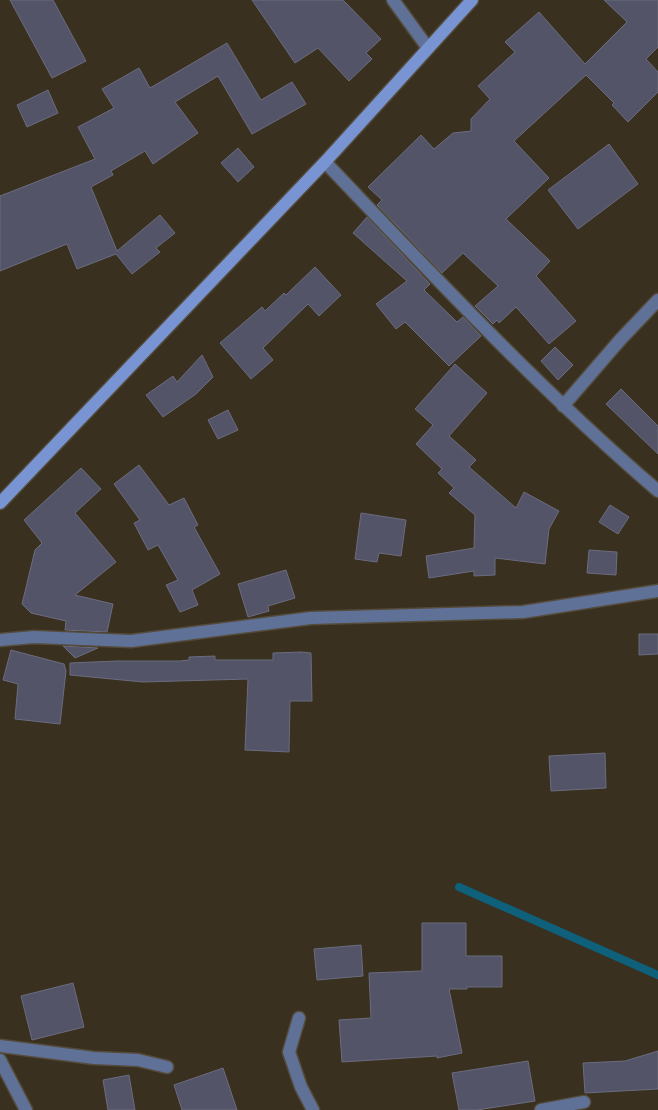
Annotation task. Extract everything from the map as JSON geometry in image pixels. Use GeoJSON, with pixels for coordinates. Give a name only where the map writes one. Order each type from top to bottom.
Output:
{"type":"FeatureCollection","features":[{"type":"Feature","properties":{"kind":"main road"},"geometry":{"type":"LineString","coordinates":[[0,503],[325,162],[472,0]]}},
{"type":"Feature","properties":{"kind":"street"},"geometry":{"type":"LineString","coordinates":[[393,0],[428,48]]}},
{"type":"Feature","properties":{"kind":"street"},"geometry":{"type":"LineString","coordinates":[[325,162],[500,344],[563,406],[658,491]]}},
{"type":"Feature","properties":{"kind":"street"},"geometry":{"type":"LineString","coordinates":[[563,406],[620,340],[658,300]]}},
{"type":"Feature","properties":{"kind":"street"},"geometry":{"type":"LineString","coordinates":[[0,640],[34,637],[131,641],[311,618],[523,612],[658,591]]}},
{"type":"Feature","properties":{"kind":"street"},"geometry":{"type":"LineString","coordinates":[[299,1018],[289,1052],[301,1087],[313,1110]]}},
{"type":"Feature","properties":{"kind":"street"},"geometry":{"type":"LineString","coordinates":[[0,1046],[94,1058],[138,1060],[167,1067]]}},
{"type":"Feature","properties":{"kind":"street"},"geometry":{"type":"LineString","coordinates":[[0,1060],[26,1110]]}},
{"type":"Feature","properties":{"kind":"street"},"geometry":{"type":"LineString","coordinates":[[541,1110],[584,1102]]}},
{"type":"Feature","properties":{"kind":"building"},"geometry":{"type":"Polygon","coordinates":[[[10,0],[53,0],[86,61],[52,78],[10,0]]]}},
{"type":"Feature","properties":{"kind":"building"},"geometry":{"type":"Polygon","coordinates":[[[252,0],[343,0],[381,39],[366,53],[372,59],[349,81],[318,48],[295,63],[252,0]]]}},
{"type":"Feature","properties":{"kind":"building"},"geometry":{"type":"Polygon","coordinates":[[[604,0],[658,0],[658,47],[646,59],[658,72],[658,92],[628,122],[612,105],[614,103],[586,75],[514,141],[549,178],[506,219],[550,261],[536,276],[576,321],[549,344],[516,307],[499,323],[497,320],[493,324],[475,306],[498,286],[463,253],[442,273],[377,205],[382,200],[368,187],[421,135],[434,149],[453,133],[471,131],[471,119],[490,99],[478,86],[515,52],[505,42],[539,12],[585,64],[627,22],[604,0]]]}},
{"type":"Feature","properties":{"kind":"building"},"geometry":{"type":"Polygon","coordinates":[[[227,43],[261,100],[292,82],[306,104],[252,134],[218,76],[175,102],[198,133],[153,164],[145,151],[111,171],[113,175],[91,187],[117,251],[160,215],[175,233],[156,248],[160,252],[132,274],[116,254],[77,269],[67,244],[0,271],[0,196],[95,159],[78,127],[114,108],[102,89],[139,68],[150,88],[227,43]]]}},
{"type":"Feature","properties":{"kind":"building"},"geometry":{"type":"Polygon","coordinates":[[[48,90],[58,113],[27,127],[17,105],[48,90]]]}},
{"type":"Feature","properties":{"kind":"building"},"geometry":{"type":"Polygon","coordinates":[[[609,144],[638,184],[578,229],[548,190],[609,144]]]}},
{"type":"Feature","properties":{"kind":"building"},"geometry":{"type":"Polygon","coordinates":[[[238,148],[254,167],[238,182],[221,163],[238,148]]]}},
{"type":"Feature","properties":{"kind":"building"},"geometry":{"type":"Polygon","coordinates":[[[367,217],[430,284],[424,290],[457,322],[463,317],[481,336],[449,366],[405,322],[396,329],[376,304],[407,281],[353,233],[367,217]]]}},
{"type":"Feature","properties":{"kind":"building"},"geometry":{"type":"Polygon","coordinates":[[[315,267],[341,295],[319,316],[308,304],[263,348],[273,360],[251,379],[220,343],[262,307],[265,311],[284,293],[286,295],[315,267]]]}},
{"type":"Feature","properties":{"kind":"building"},"geometry":{"type":"Polygon","coordinates":[[[555,347],[573,365],[558,380],[541,361],[555,347]]]}},
{"type":"Feature","properties":{"kind":"building"},"geometry":{"type":"Polygon","coordinates":[[[202,355],[213,377],[196,394],[163,417],[146,395],[173,376],[177,382],[202,355]]]}},
{"type":"Feature","properties":{"kind":"building"},"geometry":{"type":"Polygon","coordinates":[[[455,364],[487,393],[449,436],[476,460],[469,467],[516,508],[524,492],[559,511],[549,529],[545,564],[495,558],[495,575],[474,576],[474,571],[429,578],[426,556],[474,548],[475,515],[449,493],[454,488],[438,473],[442,469],[416,444],[433,425],[415,409],[455,364]]]}},
{"type":"Feature","properties":{"kind":"building"},"geometry":{"type":"Polygon","coordinates":[[[621,389],[658,426],[658,454],[606,404],[621,389]]]}},
{"type":"Feature","properties":{"kind":"building"},"geometry":{"type":"Polygon","coordinates":[[[228,410],[238,430],[218,439],[208,420],[228,410]]]}},
{"type":"Feature","properties":{"kind":"building"},"geometry":{"type":"Polygon","coordinates":[[[139,465],[169,505],[184,498],[198,525],[194,527],[220,574],[192,590],[198,605],[180,612],[166,585],[178,580],[158,545],[148,550],[134,523],[140,520],[114,484],[139,465]]]}},
{"type":"Feature","properties":{"kind":"building"},"geometry":{"type":"Polygon","coordinates":[[[81,468],[101,489],[75,513],[116,562],[75,595],[113,604],[107,632],[65,630],[66,621],[31,613],[22,604],[35,550],[42,543],[24,520],[81,468]]]}},
{"type":"Feature","properties":{"kind":"building"},"geometry":{"type":"Polygon","coordinates":[[[610,505],[629,517],[618,534],[599,522],[610,505]]]}},
{"type":"Feature","properties":{"kind":"building"},"geometry":{"type":"Polygon","coordinates":[[[361,513],[406,520],[401,556],[379,553],[377,562],[355,559],[361,513]]]}},
{"type":"Feature","properties":{"kind":"building"},"geometry":{"type":"Polygon","coordinates":[[[589,550],[617,552],[616,575],[587,573],[589,550]]]}},
{"type":"Feature","properties":{"kind":"building"},"geometry":{"type":"Polygon","coordinates":[[[286,570],[295,598],[268,606],[269,611],[248,617],[238,584],[286,570]]]}},
{"type":"Feature","properties":{"kind":"building"},"geometry":{"type":"Polygon","coordinates":[[[639,634],[658,634],[658,654],[639,655],[639,634]]]}},
{"type":"Feature","properties":{"kind":"building"},"geometry":{"type":"Polygon","coordinates":[[[63,646],[98,648],[75,658],[63,646]]]}},
{"type":"Feature","properties":{"kind":"building"},"geometry":{"type":"Polygon","coordinates":[[[11,650],[64,664],[66,671],[60,724],[15,719],[18,684],[3,680],[11,650]]]}},
{"type":"Feature","properties":{"kind":"building"},"geometry":{"type":"Polygon","coordinates":[[[273,653],[311,653],[312,701],[290,701],[289,752],[245,750],[248,679],[143,682],[70,675],[70,663],[180,661],[189,660],[189,657],[215,656],[215,660],[273,660],[273,653]]]}},
{"type":"Feature","properties":{"kind":"building"},"geometry":{"type":"Polygon","coordinates":[[[605,753],[606,788],[551,791],[549,756],[605,753]]]}},
{"type":"Feature","properties":{"kind":"building"},"geometry":{"type":"Polygon","coordinates":[[[422,923],[466,923],[466,956],[502,956],[502,987],[449,989],[462,1053],[437,1058],[437,1056],[342,1062],[339,1020],[371,1018],[369,973],[422,971],[422,923]]]}},
{"type":"Feature","properties":{"kind":"building"},"geometry":{"type":"Polygon","coordinates":[[[361,945],[363,976],[317,980],[314,949],[361,945]]]}},
{"type":"Feature","properties":{"kind":"building"},"geometry":{"type":"Polygon","coordinates":[[[73,983],[84,1027],[32,1040],[21,996],[73,983]]]}},
{"type":"Feature","properties":{"kind":"building"},"geometry":{"type":"Polygon","coordinates":[[[658,1051],[658,1089],[585,1093],[583,1063],[625,1061],[658,1051]]]}},
{"type":"Feature","properties":{"kind":"building"},"geometry":{"type":"Polygon","coordinates":[[[528,1061],[535,1101],[477,1110],[459,1110],[452,1073],[528,1061]]]}},
{"type":"Feature","properties":{"kind":"building"},"geometry":{"type":"Polygon","coordinates":[[[223,1068],[237,1110],[182,1110],[174,1085],[223,1068]]]}},
{"type":"Feature","properties":{"kind":"building"},"geometry":{"type":"Polygon","coordinates":[[[129,1075],[135,1110],[108,1110],[103,1080],[129,1075]]]}},
{"type":"Feature","properties":{"kind":"waterway"},"geometry":{"type":"LineString","coordinates":[[459,887],[658,975]]}}]}
